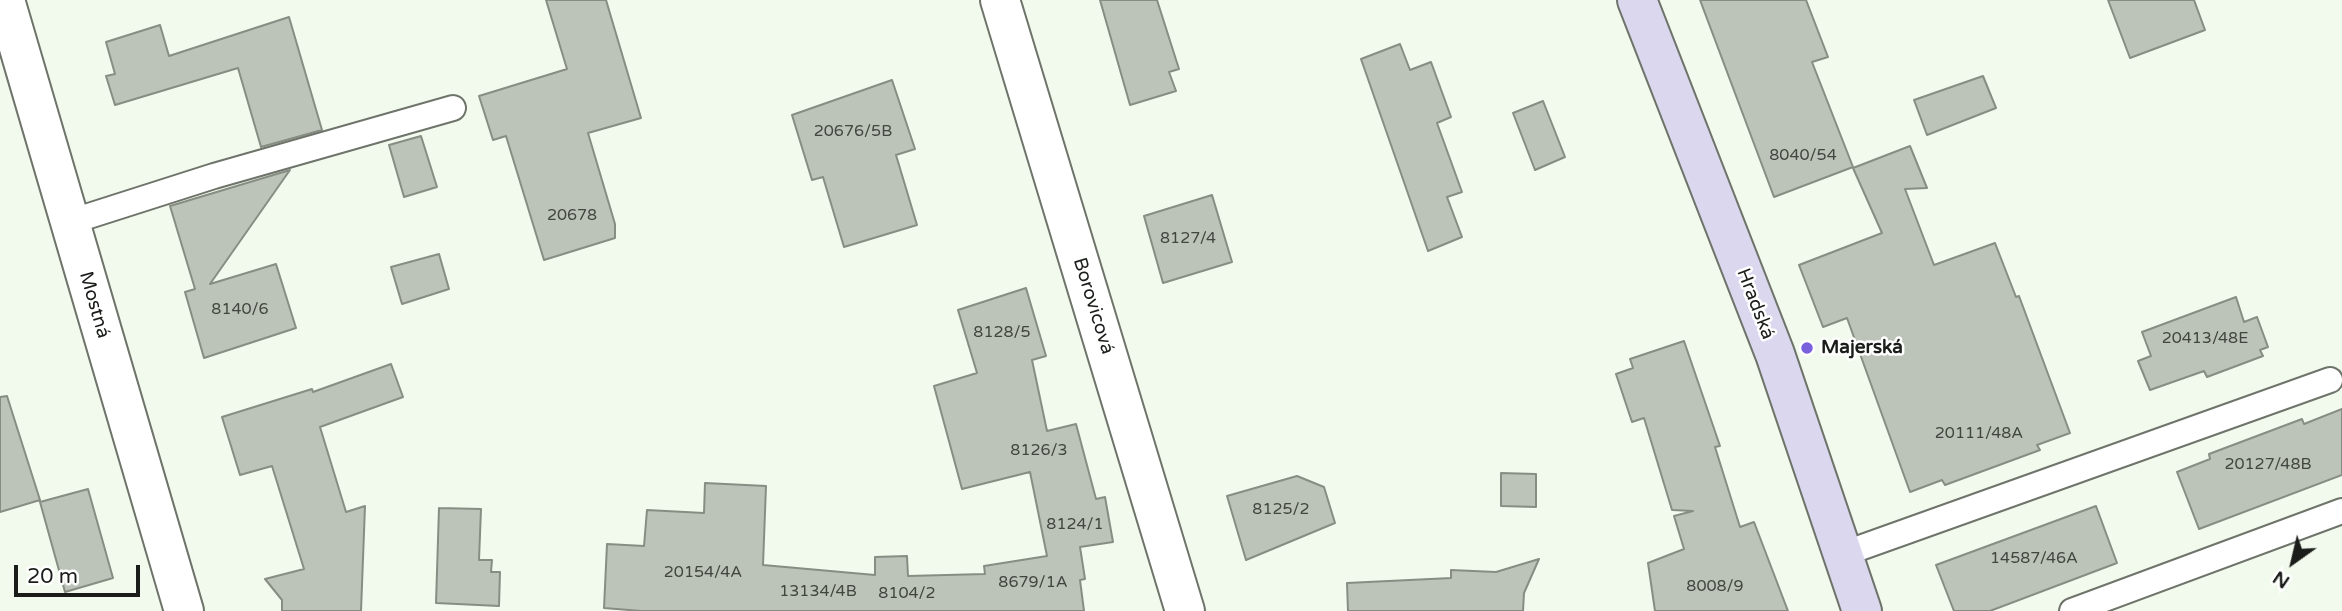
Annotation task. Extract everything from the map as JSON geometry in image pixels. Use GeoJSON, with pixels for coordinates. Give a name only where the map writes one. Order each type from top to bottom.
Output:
{"type":"FeatureCollection","features":[{"type":"Feature","properties":{"kind":"main road","name":"Hradská"},"geometry":{"type":"LineString","coordinates":[[1637,0],[1775,354],[1863,611]]}},
{"type":"Feature","properties":{"kind":"street","name":"Mostná"},"geometry":{"type":"LineString","coordinates":[[5,0],[184,611]]}},
{"type":"Feature","properties":{"kind":"street","name":"Borovicová"},"geometry":{"type":"LineString","coordinates":[[1000,0],[1185,611]]}},
{"type":"Feature","properties":{"kind":"lane"},"geometry":{"type":"LineString","coordinates":[[70,222],[214,176],[453,108]]}},
{"type":"Feature","properties":{"kind":"lane"},"geometry":{"type":"LineString","coordinates":[[1843,554],[2330,380]]}},
{"type":"Feature","properties":{"kind":"lane"},"geometry":{"type":"LineString","coordinates":[[2072,611],[2342,511]]}},
{"type":"Feature","properties":{"kind":"building"},"geometry":{"type":"Polygon","coordinates":[[[546,0],[606,0],[641,118],[588,133],[615,224],[615,238],[544,260],[506,136],[493,140],[479,96],[567,69],[546,0]]]}},
{"type":"Feature","properties":{"kind":"building"},"geometry":{"type":"Polygon","coordinates":[[[1100,0],[1157,0],[1179,69],[1169,72],[1176,91],[1130,105],[1100,0]]]}},
{"type":"Feature","properties":{"kind":"building"},"geometry":{"type":"Polygon","coordinates":[[[1700,0],[1806,0],[1828,57],[1812,62],[1853,167],[1774,197],[1700,0]]]}},
{"type":"Feature","properties":{"kind":"building"},"geometry":{"type":"Polygon","coordinates":[[[2108,0],[2194,0],[2205,30],[2130,58],[2108,0]]]}},
{"type":"Feature","properties":{"kind":"building"},"geometry":{"type":"Polygon","coordinates":[[[289,17],[322,130],[261,147],[238,68],[115,105],[106,76],[115,74],[106,42],[160,25],[169,56],[289,17]]]}},
{"type":"Feature","properties":{"kind":"building"},"geometry":{"type":"Polygon","coordinates":[[[1400,44],[1410,70],[1431,62],[1451,117],[1437,123],[1462,192],[1447,197],[1462,237],[1428,251],[1361,59],[1400,44]]]}},
{"type":"Feature","properties":{"kind":"building"},"geometry":{"type":"Polygon","coordinates":[[[1983,76],[1996,108],[1927,135],[1914,100],[1983,76]]]}},
{"type":"Feature","properties":{"kind":"building"},"geometry":{"type":"Polygon","coordinates":[[[892,80],[915,149],[896,155],[917,225],[844,247],[823,177],[812,180],[792,115],[892,80]]]}},
{"type":"Feature","properties":{"kind":"building"},"geometry":{"type":"Polygon","coordinates":[[[1543,101],[1565,157],[1535,170],[1513,113],[1543,101]]]}},
{"type":"Feature","properties":{"kind":"building"},"geometry":{"type":"Polygon","coordinates":[[[421,136],[437,187],[404,197],[389,145],[421,136]]]}},
{"type":"Feature","properties":{"kind":"building"},"geometry":{"type":"Polygon","coordinates":[[[1910,146],[1927,188],[1905,189],[1934,265],[1995,243],[2016,297],[2019,296],[2070,433],[2037,445],[2040,450],[1945,485],[1942,480],[1910,492],[1847,318],[1823,327],[1799,265],[1882,233],[1853,168],[1910,146]]]}},
{"type":"Feature","properties":{"kind":"building"},"geometry":{"type":"Polygon","coordinates":[[[290,170],[210,284],[276,264],[296,328],[204,358],[185,292],[195,289],[170,206],[290,170]]]}},
{"type":"Feature","properties":{"kind":"building"},"geometry":{"type":"Polygon","coordinates":[[[1212,195],[1232,262],[1163,283],[1144,216],[1212,195]]]}},
{"type":"Feature","properties":{"kind":"building"},"geometry":{"type":"Polygon","coordinates":[[[439,254],[449,289],[402,304],[391,267],[439,254]]]}},
{"type":"Feature","properties":{"kind":"building"},"geometry":{"type":"Polygon","coordinates":[[[1026,288],[1046,356],[1032,360],[1047,431],[1076,424],[1096,499],[1105,497],[1113,542],[1080,547],[1085,579],[1080,580],[1084,611],[641,611],[604,608],[607,544],[644,546],[647,510],[704,513],[705,483],[766,486],[763,565],[875,575],[875,557],[907,556],[908,576],[985,574],[984,566],[1047,556],[1030,472],[962,489],[934,386],[977,373],[958,310],[1026,288]]]}},
{"type":"Feature","properties":{"kind":"building"},"geometry":{"type":"Polygon","coordinates":[[[2236,297],[2244,322],[2257,317],[2268,347],[2260,350],[2263,356],[2207,377],[2204,371],[2150,390],[2138,361],[2151,356],[2142,332],[2236,297]]]}},
{"type":"Feature","properties":{"kind":"building"},"geometry":{"type":"Polygon","coordinates":[[[1684,341],[1720,446],[1715,447],[1740,527],[1754,522],[1788,611],[1655,611],[1648,563],[1684,549],[1674,516],[1693,511],[1672,510],[1644,418],[1632,422],[1616,374],[1633,368],[1630,359],[1684,341]]]}},
{"type":"Feature","properties":{"kind":"building"},"geometry":{"type":"Polygon","coordinates":[[[391,364],[403,397],[320,427],[346,512],[365,506],[361,611],[282,611],[282,600],[265,579],[304,569],[272,466],[240,475],[222,417],[312,389],[313,392],[391,364]]]}},
{"type":"Feature","properties":{"kind":"building"},"geometry":{"type":"Polygon","coordinates":[[[7,396],[40,500],[0,512],[0,397],[7,396]]]}},
{"type":"Feature","properties":{"kind":"building"},"geometry":{"type":"Polygon","coordinates":[[[2342,409],[2342,475],[2199,529],[2177,472],[2210,459],[2209,454],[2302,419],[2304,424],[2342,409]]]}},
{"type":"Feature","properties":{"kind":"building"},"geometry":{"type":"Polygon","coordinates":[[[1501,473],[1536,474],[1536,507],[1501,506],[1501,473]]]}},
{"type":"Feature","properties":{"kind":"building"},"geometry":{"type":"Polygon","coordinates":[[[1297,476],[1324,487],[1335,523],[1246,560],[1227,496],[1297,476]]]}},
{"type":"Feature","properties":{"kind":"building"},"geometry":{"type":"Polygon","coordinates":[[[88,489],[113,578],[65,592],[40,502],[88,489]]]}},
{"type":"Feature","properties":{"kind":"building"},"geometry":{"type":"Polygon","coordinates":[[[2096,506],[2117,563],[1990,611],[1954,611],[1936,565],[2096,506]]]}},
{"type":"Feature","properties":{"kind":"building"},"geometry":{"type":"Polygon","coordinates":[[[439,508],[481,509],[479,560],[492,560],[491,572],[500,572],[499,606],[436,603],[439,508]]]}},
{"type":"Feature","properties":{"kind":"building"},"geometry":{"type":"Polygon","coordinates":[[[1539,559],[1524,593],[1523,611],[1348,611],[1347,583],[1451,578],[1451,570],[1496,572],[1539,559]]]}},
{"type":"Feature","properties":{"kind":"place","name":"Majerská"},"geometry":{"type":"Point","coordinates":[1807,348]}}]}
